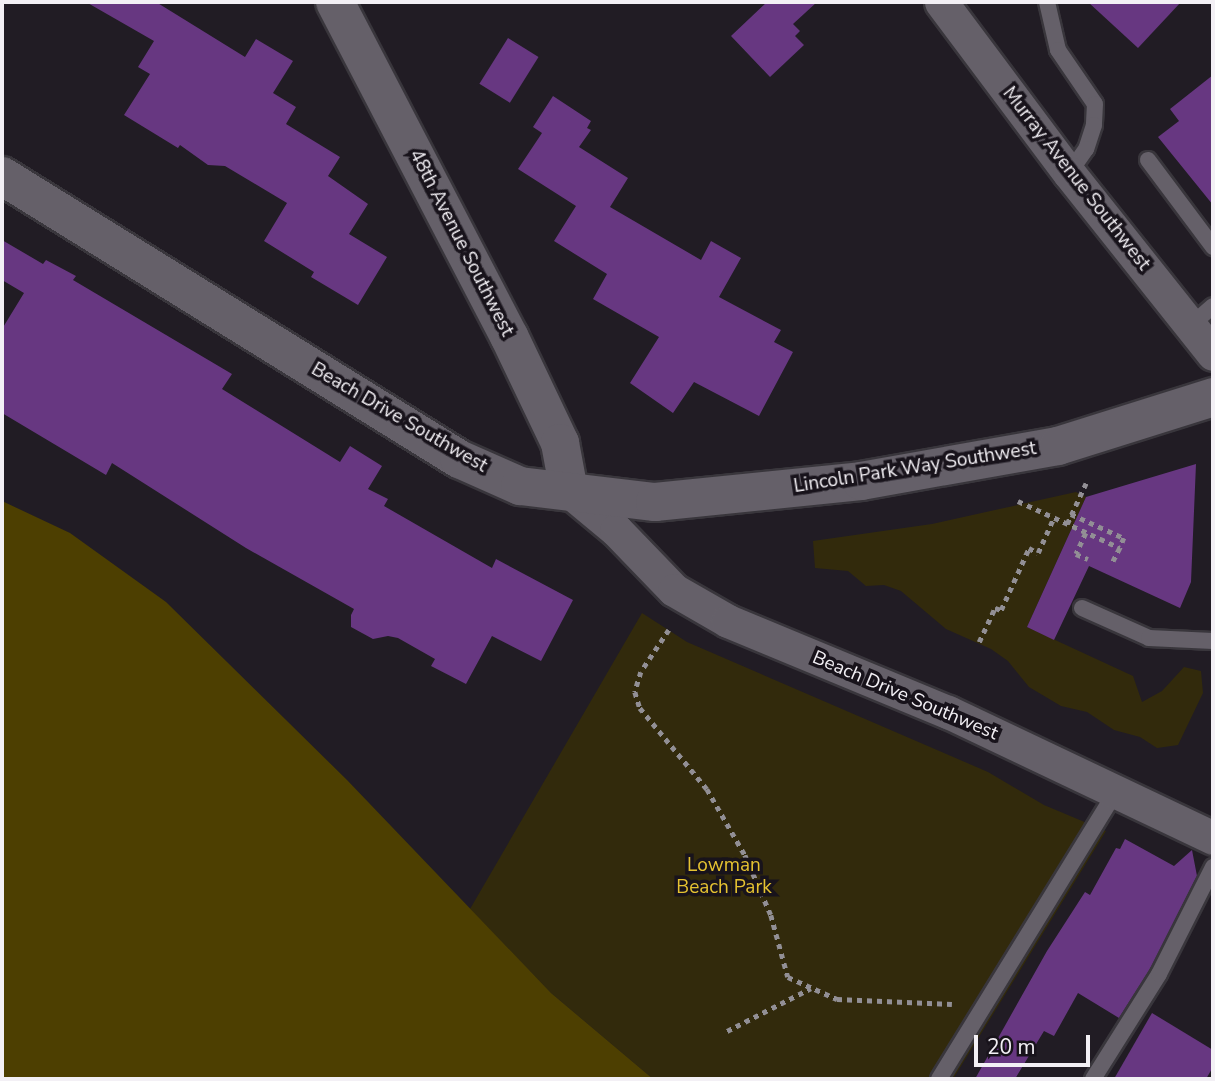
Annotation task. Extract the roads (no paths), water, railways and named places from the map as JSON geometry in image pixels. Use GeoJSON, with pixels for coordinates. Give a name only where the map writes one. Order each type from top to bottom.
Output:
{"type":"FeatureCollection","features":[{"type":"Feature","properties":{"kind":"main road","name":"48th Avenue Southwest"},"geometry":{"type":"LineString","coordinates":[[335,2],[509,336],[560,443],[569,491]]}},
{"type":"Feature","properties":{"kind":"main road","name":"Beach Drive Southwest"},"geometry":{"type":"LineString","coordinates":[[2,176],[459,459],[520,486],[569,491]]}},
{"type":"Feature","properties":{"kind":"main road","name":"Lincoln Park Way Southwest"},"geometry":{"type":"LineString","coordinates":[[569,491],[655,502],[862,481],[1058,446],[1213,397]]}},
{"type":"Feature","properties":{"kind":"street","name":"Murray Avenue Southwest"},"geometry":{"type":"LineString","coordinates":[[941,2],[1069,173],[1202,316],[1213,354]]}},
{"type":"Feature","properties":{"kind":"street","name":"Beach Drive Southwest"},"geometry":{"type":"LineString","coordinates":[[569,491],[615,530],[674,590],[728,621],[947,712],[1213,838]]}},
{"type":"Feature","properties":{"kind":"lane"},"geometry":{"type":"LineString","coordinates":[[1047,2],[1058,50],[1095,104],[1094,125],[1086,149],[1069,173]]}},
{"type":"Feature","properties":{"kind":"lane"},"geometry":{"type":"LineString","coordinates":[[1148,160],[1213,247]]}},
{"type":"Feature","properties":{"kind":"lane"},"geometry":{"type":"LineString","coordinates":[[1082,608],[1149,638],[1213,641]]}},
{"type":"Feature","properties":{"kind":"lane"},"geometry":{"type":"LineString","coordinates":[[939,1079],[1115,793]]}},
{"type":"Feature","properties":{"kind":"lane"},"geometry":{"type":"LineString","coordinates":[[1093,1079],[1159,974],[1213,867]]}},
{"type":"Feature","properties":{"kind":"park label","name":"Lowman Beach Park"},"geometry":{"type":"Point","coordinates":[724,877]}}]}
